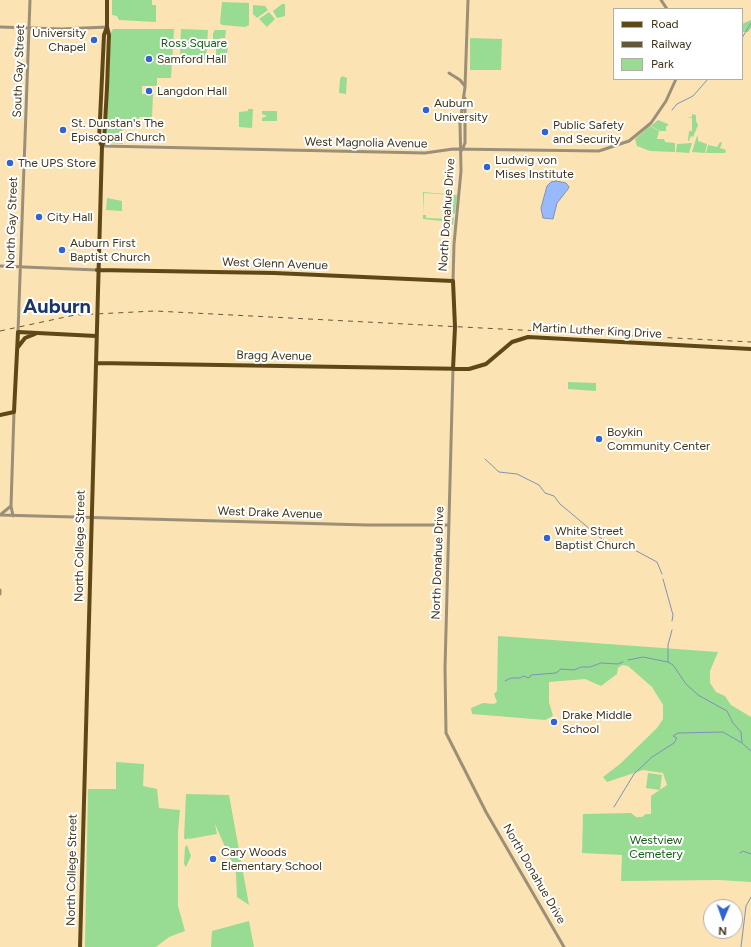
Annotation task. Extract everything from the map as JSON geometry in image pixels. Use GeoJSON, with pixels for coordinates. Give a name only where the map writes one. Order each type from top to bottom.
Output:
{"type":"FeatureCollection","features":[{"type":"Feature","properties":{"kind":"main road","name":"North College Street"},"geometry":{"type":"LineString","coordinates":[[80,947],[90,518],[96,363],[97,270],[102,146],[104,140],[109,35],[107,27],[107,0]]}},
{"type":"Feature","properties":{"kind":"main road","name":"West Glenn Avenue"},"geometry":{"type":"LineString","coordinates":[[97,270],[274,273],[453,281]]}},
{"type":"Feature","properties":{"kind":"main road","name":"North Donahue Drive"},"geometry":{"type":"LineString","coordinates":[[453,281],[453,369]]}},
{"type":"Feature","properties":{"kind":"main road"},"geometry":{"type":"LineString","coordinates":[[18,332],[96,336]]}},
{"type":"Feature","properties":{"kind":"main road","name":"North Gay Street"},"geometry":{"type":"LineString","coordinates":[[14,412],[18,332]]}},
{"type":"Feature","properties":{"kind":"main road"},"geometry":{"type":"LineString","coordinates":[[18,347],[26,338],[38,333]]}},
{"type":"Feature","properties":{"kind":"main road","name":"Martin Luther King Drive"},"geometry":{"type":"LineString","coordinates":[[453,369],[480,366],[491,361],[512,342],[528,337],[751,349]]}},
{"type":"Feature","properties":{"kind":"main road","name":"Bragg Avenue"},"geometry":{"type":"LineString","coordinates":[[96,363],[453,369]]}},
{"type":"Feature","properties":{"kind":"main road"},"geometry":{"type":"LineString","coordinates":[[0,415],[14,412]]}},
{"type":"Feature","properties":{"kind":"street","name":"South Gay Street"},"geometry":{"type":"LineString","coordinates":[[25,143],[30,0]]}},
{"type":"Feature","properties":{"kind":"street","name":"North Donahue Drive"},"geometry":{"type":"LineString","coordinates":[[453,281],[453,248],[460,186],[462,150],[465,142],[468,0]]}},
{"type":"Feature","properties":{"kind":"street"},"geometry":{"type":"LineString","coordinates":[[0,27],[62,29],[107,27]]}},
{"type":"Feature","properties":{"kind":"street"},"geometry":{"type":"LineString","coordinates":[[449,73],[460,80],[465,87]]}},
{"type":"Feature","properties":{"kind":"street","name":"West Magnolia Avenue"},"geometry":{"type":"LineString","coordinates":[[102,146],[425,153],[462,150],[593,152],[604,150],[628,141],[651,123],[666,101],[676,80]]}},
{"type":"Feature","properties":{"kind":"street","name":"North Gay Street"},"geometry":{"type":"LineString","coordinates":[[18,332],[25,143]]}},
{"type":"Feature","properties":{"kind":"street"},"geometry":{"type":"LineString","coordinates":[[0,266],[97,270]]}},
{"type":"Feature","properties":{"kind":"street","name":"North Donahue Drive"},"geometry":{"type":"LineString","coordinates":[[453,369],[450,410],[450,525],[445,668],[445,718],[448,737],[486,812],[564,947]]}},
{"type":"Feature","properties":{"kind":"street","name":"North Gay Street"},"geometry":{"type":"LineString","coordinates":[[13,516],[11,506],[14,412]]}},
{"type":"Feature","properties":{"kind":"street"},"geometry":{"type":"LineString","coordinates":[[0,515],[11,506]]}},
{"type":"Feature","properties":{"kind":"street","name":"West Drake Avenue"},"geometry":{"type":"LineString","coordinates":[[0,515],[366,525],[450,525]]}},
{"type":"Feature","properties":{"kind":"green space"},"geometry":{"type":"Polygon","coordinates":[[[112,0],[152,0],[152,5],[156,5],[156,22],[119,20],[117,16],[112,15],[112,0]]]}},
{"type":"Feature","properties":{"kind":"green space"},"geometry":{"type":"Polygon","coordinates":[[[222,2],[249,3],[249,25],[245,27],[222,25],[220,23],[222,2]]]}},
{"type":"Feature","properties":{"kind":"green space"},"geometry":{"type":"Polygon","coordinates":[[[282,4],[285,4],[285,16],[277,18],[273,11],[282,4]]]}},
{"type":"Feature","properties":{"kind":"green space"},"geometry":{"type":"Polygon","coordinates":[[[253,5],[265,6],[268,10],[257,18],[253,14],[253,5]]]}},
{"type":"Feature","properties":{"kind":"green space"},"geometry":{"type":"Polygon","coordinates":[[[269,12],[275,19],[267,27],[259,19],[269,12]]]}},
{"type":"Feature","properties":{"kind":"green space"},"geometry":{"type":"Polygon","coordinates":[[[751,20],[751,28],[748,32],[743,32],[743,24],[751,20]]]}},
{"type":"Feature","properties":{"kind":"green space"},"geometry":{"type":"Polygon","coordinates":[[[113,29],[174,29],[171,78],[157,78],[157,86],[142,86],[142,94],[153,94],[152,117],[139,117],[139,128],[122,128],[123,144],[106,142],[111,32],[113,29]]]}},
{"type":"Feature","properties":{"kind":"green space","name":"Ross Square"},"geometry":{"type":"Polygon","coordinates":[[[181,29],[208,30],[206,60],[180,58],[181,29]]]}},
{"type":"Feature","properties":{"kind":"green space"},"geometry":{"type":"Polygon","coordinates":[[[215,30],[226,30],[225,38],[220,38],[221,42],[213,42],[213,33],[215,30]]]}},
{"type":"Feature","properties":{"kind":"green space"},"geometry":{"type":"Polygon","coordinates":[[[470,38],[502,39],[501,70],[470,70],[470,38]]]}},
{"type":"Feature","properties":{"kind":"green space"},"geometry":{"type":"Polygon","coordinates":[[[216,45],[228,45],[227,55],[216,55],[216,45]]]}},
{"type":"Feature","properties":{"kind":"green space"},"geometry":{"type":"Polygon","coordinates":[[[342,76],[347,78],[346,94],[339,93],[340,79],[342,76]]]}},
{"type":"Feature","properties":{"kind":"green space"},"geometry":{"type":"Polygon","coordinates":[[[248,109],[253,109],[252,128],[239,127],[239,112],[248,111],[248,109]]]}},
{"type":"Feature","properties":{"kind":"green space"},"geometry":{"type":"Polygon","coordinates":[[[262,111],[277,111],[277,121],[262,121],[262,118],[267,116],[262,114],[262,111]]]}},
{"type":"Feature","properties":{"kind":"green space"},"geometry":{"type":"Polygon","coordinates":[[[692,114],[696,115],[698,125],[693,137],[691,136],[688,141],[689,131],[692,131],[692,118],[687,117],[692,117],[692,114]]]}},
{"type":"Feature","properties":{"kind":"green space"},"geometry":{"type":"Polygon","coordinates":[[[658,120],[668,124],[668,126],[666,126],[666,131],[660,131],[651,126],[658,120]]]}},
{"type":"Feature","properties":{"kind":"green space"},"geometry":{"type":"Polygon","coordinates":[[[650,126],[659,131],[657,139],[664,139],[665,142],[675,143],[675,152],[650,151],[637,146],[635,139],[650,126]]]}},
{"type":"Feature","properties":{"kind":"green space"},"geometry":{"type":"Polygon","coordinates":[[[697,136],[698,141],[707,144],[705,153],[692,152],[697,136]]]}},
{"type":"Feature","properties":{"kind":"green space"},"geometry":{"type":"Polygon","coordinates":[[[720,142],[722,143],[720,148],[726,150],[725,153],[706,153],[708,145],[717,147],[720,142]]]}},
{"type":"Feature","properties":{"kind":"green space"},"geometry":{"type":"Polygon","coordinates":[[[692,143],[689,153],[676,152],[677,144],[692,143]]]}},
{"type":"Feature","properties":{"kind":"green space"},"geometry":{"type":"Polygon","coordinates":[[[423,192],[457,195],[455,213],[453,214],[450,210],[452,195],[424,193],[423,215],[423,192]]]}},
{"type":"Feature","properties":{"kind":"green space"},"geometry":{"type":"Polygon","coordinates":[[[107,198],[122,201],[122,211],[106,210],[107,198]]]}},
{"type":"Feature","properties":{"kind":"green space"},"geometry":{"type":"Polygon","coordinates":[[[423,215],[426,215],[426,218],[451,219],[454,217],[453,225],[442,223],[442,221],[423,219],[423,215]]]}},
{"type":"Feature","properties":{"kind":"green space"},"geometry":{"type":"Polygon","coordinates":[[[568,382],[596,383],[596,391],[568,389],[568,382]]]}},
{"type":"Feature","properties":{"kind":"green space","name":"Westview Cemetery"},"geometry":{"type":"Polygon","coordinates":[[[498,636],[718,652],[710,671],[710,683],[716,692],[725,696],[731,705],[751,717],[751,882],[719,880],[621,881],[622,855],[582,853],[583,814],[631,813],[636,817],[642,817],[646,814],[651,814],[651,796],[667,785],[663,773],[643,770],[607,782],[603,777],[620,764],[657,728],[663,719],[663,705],[652,687],[628,666],[622,665],[618,668],[617,674],[601,686],[585,679],[549,682],[549,702],[553,716],[545,720],[472,714],[471,708],[483,703],[494,704],[497,702],[494,694],[497,691],[498,636]]]}},
{"type":"Feature","properties":{"kind":"green space"},"geometry":{"type":"Polygon","coordinates":[[[116,762],[144,764],[143,786],[157,789],[159,808],[180,810],[178,832],[178,906],[185,931],[169,937],[156,947],[85,947],[88,789],[116,789],[116,762]]]}},
{"type":"Feature","properties":{"kind":"green space"},"geometry":{"type":"Polygon","coordinates":[[[648,773],[662,775],[660,790],[646,788],[648,773]]]}},
{"type":"Feature","properties":{"kind":"green space"},"geometry":{"type":"Polygon","coordinates":[[[186,794],[229,795],[249,905],[237,897],[236,873],[232,869],[233,865],[215,824],[217,834],[189,839],[187,838],[186,840],[184,838],[186,794]]]}},
{"type":"Feature","properties":{"kind":"green space"},"geometry":{"type":"Polygon","coordinates":[[[187,845],[191,856],[186,867],[184,864],[185,847],[187,845]]]}},
{"type":"Feature","properties":{"kind":"green space"},"geometry":{"type":"Polygon","coordinates":[[[249,921],[254,947],[211,947],[212,931],[249,921]]]}},
{"type":"Feature","properties":{"kind":"water"},"geometry":{"type":"Polygon","coordinates":[[[556,181],[566,183],[569,187],[557,203],[553,219],[543,218],[541,208],[547,186],[551,182],[556,181]]]}},
{"type":"Feature","properties":{"kind":"waterway"},"geometry":{"type":"LineString","coordinates":[[743,36],[751,23]]}},
{"type":"Feature","properties":{"kind":"waterway"},"geometry":{"type":"LineString","coordinates":[[672,110],[677,104],[693,96],[707,80]]}},
{"type":"Feature","properties":{"kind":"waterway"},"geometry":{"type":"LineString","coordinates":[[485,459],[499,472],[517,474],[539,485],[545,493],[554,496],[560,504],[603,540],[621,545]]}},
{"type":"Feature","properties":{"kind":"waterway"},"geometry":{"type":"LineString","coordinates":[[629,547],[657,562],[662,574]]}},
{"type":"Feature","properties":{"kind":"waterway"},"geometry":{"type":"LineString","coordinates":[[663,579],[673,615],[672,621]]}},
{"type":"Feature","properties":{"kind":"waterway"},"geometry":{"type":"LineString","coordinates":[[672,630],[668,645],[668,662],[673,665],[686,684],[698,695],[727,711],[733,723],[741,732],[742,742]]}},
{"type":"Feature","properties":{"kind":"waterway"},"geometry":{"type":"LineString","coordinates":[[628,660],[643,657],[668,662]]}},
{"type":"Feature","properties":{"kind":"waterway"},"geometry":{"type":"LineString","coordinates":[[505,681],[511,678],[520,678],[523,676],[529,678],[531,675],[556,673],[561,669],[574,670],[601,663],[618,664],[623,662]]}},
{"type":"Feature","properties":{"kind":"waterway"},"geometry":{"type":"LineString","coordinates":[[614,807],[634,774],[652,757],[674,743],[677,738],[673,736],[678,733],[723,732],[742,743],[751,751]]}},
{"type":"Feature","properties":{"kind":"waterway"},"geometry":{"type":"LineString","coordinates":[[740,853],[743,851],[751,854]]}},
{"type":"Feature","properties":{"kind":"waterway"},"geometry":{"type":"LineString","coordinates":[[741,947],[746,906],[751,897]]}},
{"type":"Feature","properties":{"kind":"railway"},"geometry":{"type":"LineString","coordinates":[[0,331],[75,315],[155,311],[751,342]]}},
{"type":"Feature","properties":{"kind":"place","name":"University Chapel"},"geometry":{"type":"Point","coordinates":[94,40]}},
{"type":"Feature","properties":{"kind":"place","name":"Samford Hall"},"geometry":{"type":"Point","coordinates":[149,59]}},
{"type":"Feature","properties":{"kind":"place","name":"Langdon Hall"},"geometry":{"type":"Point","coordinates":[149,91]}},
{"type":"Feature","properties":{"kind":"place","name":"Auburn University"},"geometry":{"type":"Point","coordinates":[426,110]}},
{"type":"Feature","properties":{"kind":"place","name":"St. Dunstan's The Episcopal Church"},"geometry":{"type":"Point","coordinates":[63,130]}},
{"type":"Feature","properties":{"kind":"place","name":"Public Safety and Security"},"geometry":{"type":"Point","coordinates":[545,132]}},
{"type":"Feature","properties":{"kind":"place","name":"The UPS Store"},"geometry":{"type":"Point","coordinates":[10,163]}},
{"type":"Feature","properties":{"kind":"place","name":"Ludwig von Mises Institute"},"geometry":{"type":"Point","coordinates":[487,167]}},
{"type":"Feature","properties":{"kind":"place","name":"City Hall"},"geometry":{"type":"Point","coordinates":[39,217]}},
{"type":"Feature","properties":{"kind":"place","name":"Auburn First Baptist Church"},"geometry":{"type":"Point","coordinates":[62,250]}},
{"type":"Feature","properties":{"kind":"place","name":"Boykin Community Center"},"geometry":{"type":"Point","coordinates":[599,439]}},
{"type":"Feature","properties":{"kind":"place","name":"White Street Baptist Church"},"geometry":{"type":"Point","coordinates":[547,538]}},
{"type":"Feature","properties":{"kind":"place","name":"Drake Middle School"},"geometry":{"type":"Point","coordinates":[554,722]}},
{"type":"Feature","properties":{"kind":"place","name":"Cary Woods Elementary School"},"geometry":{"type":"Point","coordinates":[213,859]}},
{"type":"Feature","properties":{"kind":"district","name":"Auburn"},"geometry":{"type":"Point","coordinates":[57,307]}}]}
